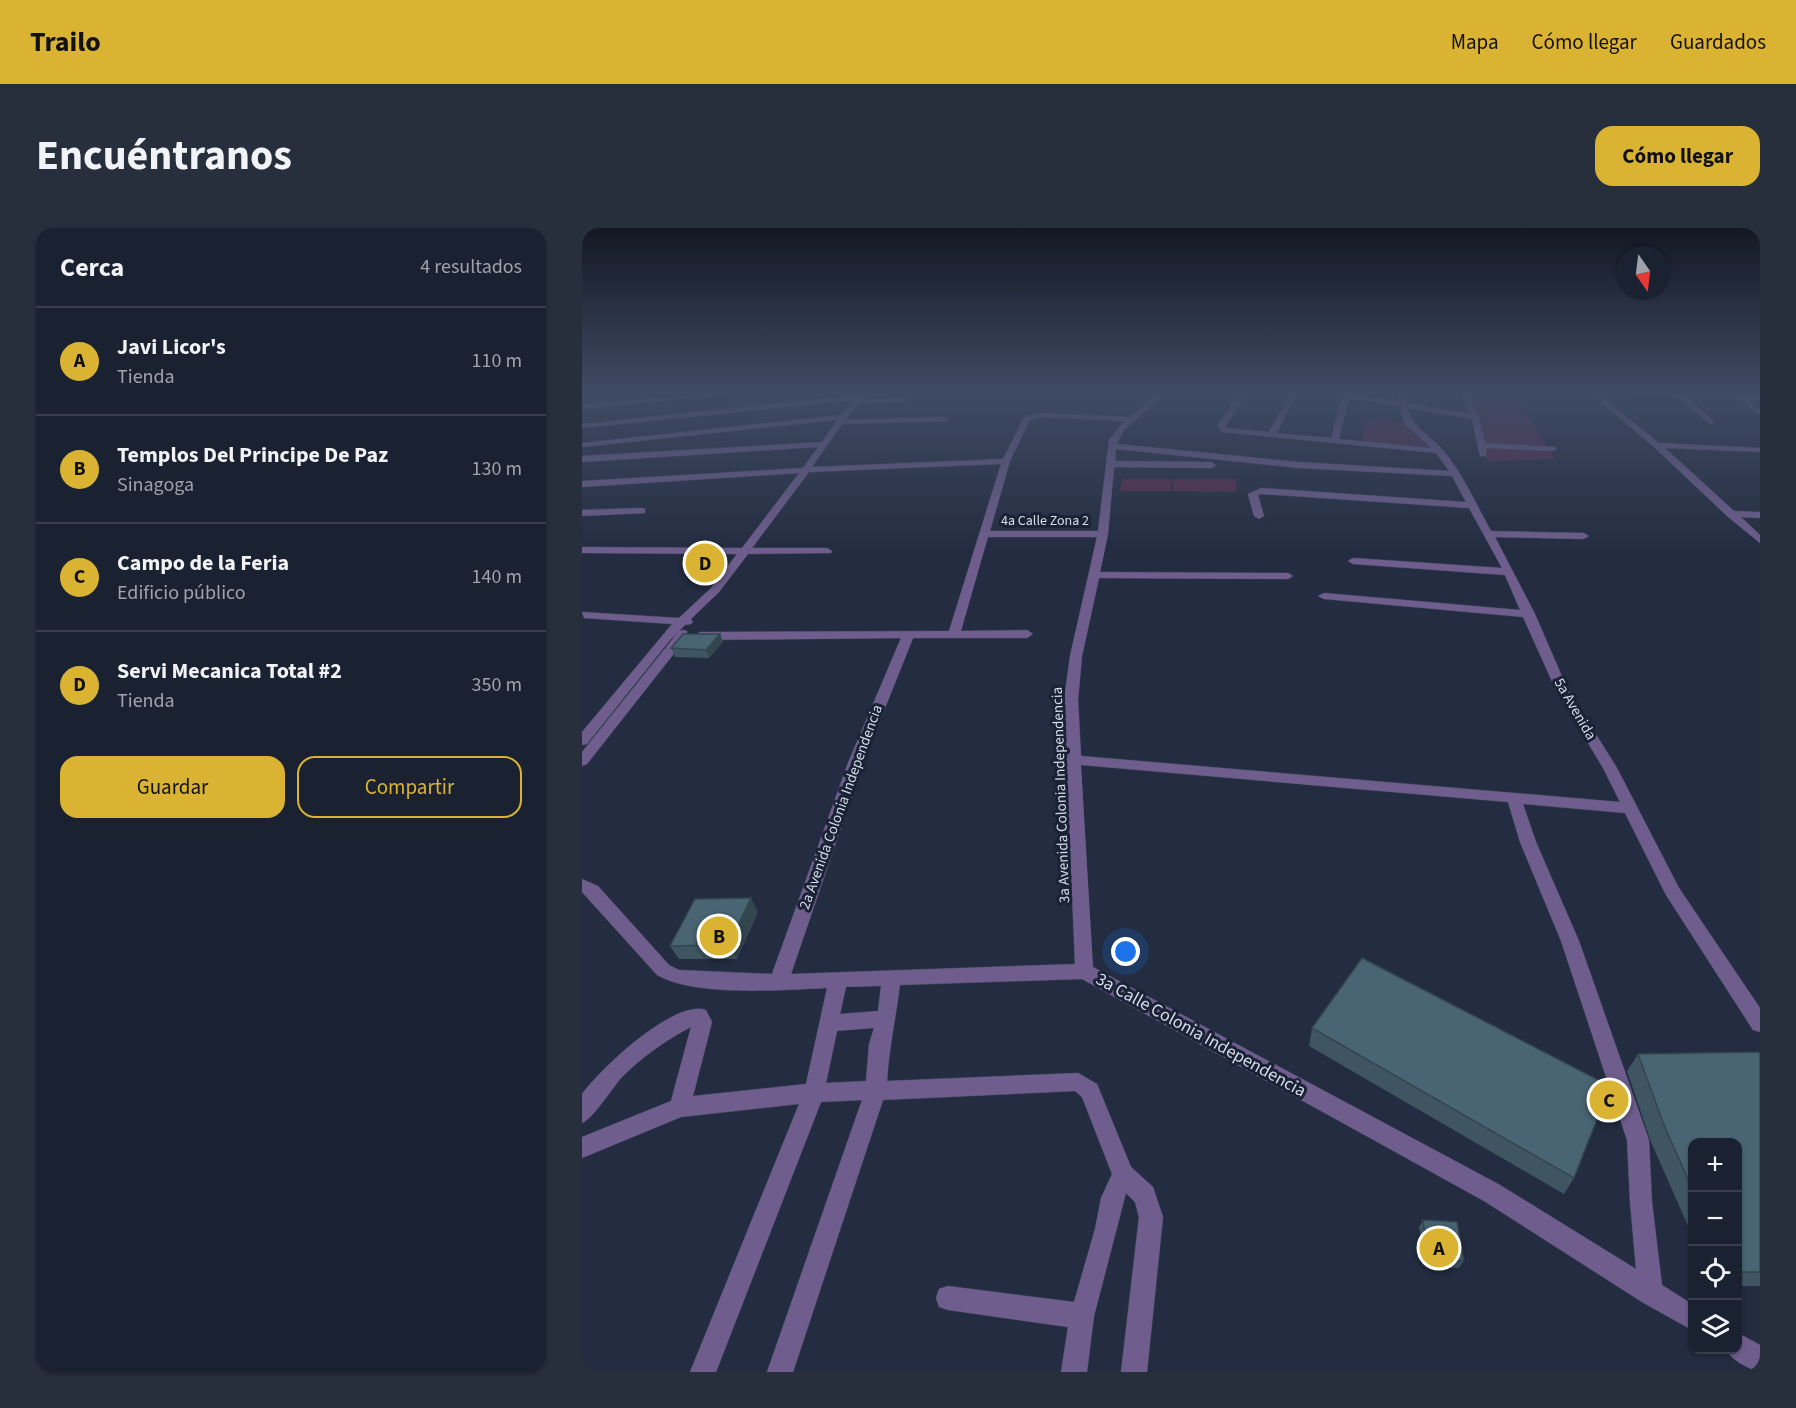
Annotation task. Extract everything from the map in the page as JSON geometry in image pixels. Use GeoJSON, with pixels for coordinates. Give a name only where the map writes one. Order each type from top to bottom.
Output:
{"type":"FeatureCollection","features":[{"type":"Feature","properties":{"kind":"street"},"geometry":{"type":"LineString","coordinates":[[722,445],[722,450]]}},
{"type":"Feature","properties":{"kind":"street"},"geometry":{"type":"LineString","coordinates":[[582,459],[800,445]]}},
{"type":"Feature","properties":{"kind":"street"},"geometry":{"type":"LineString","coordinates":[[582,741],[666,637],[716,598],[715,590],[823,445]]}},
{"type":"Feature","properties":{"kind":"street"},"geometry":{"type":"LineString","coordinates":[[954,633],[986,534],[1006,461],[1014,445]]}},
{"type":"Feature","properties":{"kind":"street"},"geometry":{"type":"LineString","coordinates":[[1374,445],[1439,451]]}},
{"type":"Feature","properties":{"kind":"street","name":"5a Avenida"},"geometry":{"type":"LineString","coordinates":[[1433,445],[1455,474],[1509,572],[1561,688],[1610,768],[1672,891],[1760,1024]]}},
{"type":"Feature","properties":{"kind":"street"},"geometry":{"type":"LineString","coordinates":[[1481,445],[1482,449],[1553,449]]}},
{"type":"Feature","properties":{"kind":"street"},"geometry":{"type":"LineString","coordinates":[[1657,445],[1760,540]]}},
{"type":"Feature","properties":{"kind":"street"},"geometry":{"type":"LineString","coordinates":[[1665,445],[1760,450]]}},
{"type":"Feature","properties":{"kind":"street"},"geometry":{"type":"LineString","coordinates":[[1112,446],[1299,465],[1455,474]]}},
{"type":"Feature","properties":{"kind":"street","name":"3a Avenida Colonia Independencia"},"geometry":{"type":"LineString","coordinates":[[1084,971],[1071,700],[1076,656],[1103,534],[1112,446]]}},
{"type":"Feature","properties":{"kind":"street"},"geometry":{"type":"LineString","coordinates":[[582,484],[806,470],[1006,461]]}},
{"type":"Feature","properties":{"kind":"street"},"geometry":{"type":"LineString","coordinates":[[1110,464],[1299,465]]}},
{"type":"Feature","properties":{"kind":"street"},"geometry":{"type":"LineString","coordinates":[[1259,516],[1253,494],[1261,491],[1471,505]]}},
{"type":"Feature","properties":{"kind":"street"},"geometry":{"type":"LineString","coordinates":[[582,513],[642,512]]}},
{"type":"Feature","properties":{"kind":"street"},"geometry":{"type":"LineString","coordinates":[[1730,514],[1760,515]]}},
{"type":"Feature","properties":{"kind":"street","name":"4a Calle Zona 2"},"geometry":{"type":"LineString","coordinates":[[986,534],[1103,534]]}},
{"type":"Feature","properties":{"kind":"street"},"geometry":{"type":"LineString","coordinates":[[1487,534],[1584,536]]}},
{"type":"Feature","properties":{"kind":"street"},"geometry":{"type":"LineString","coordinates":[[582,550],[827,551]]}},
{"type":"Feature","properties":{"kind":"street"},"geometry":{"type":"LineString","coordinates":[[1353,561],[1509,572]]}},
{"type":"Feature","properties":{"kind":"street"},"geometry":{"type":"LineString","coordinates":[[1094,575],[1288,576]]}},
{"type":"Feature","properties":{"kind":"street"},"geometry":{"type":"LineString","coordinates":[[1324,596],[1529,614]]}},
{"type":"Feature","properties":{"kind":"street"},"geometry":{"type":"LineString","coordinates":[[584,615],[687,622]]}},
{"type":"Feature","properties":{"kind":"street"},"geometry":{"type":"LineString","coordinates":[[582,761],[681,636],[687,622]]}},
{"type":"Feature","properties":{"kind":"street","name":"2a Avenida Colonia Independencia"},"geometry":{"type":"LineString","coordinates":[[779,982],[835,816],[886,685],[909,634]]}},
{"type":"Feature","properties":{"kind":"street"},"geometry":{"type":"LineString","coordinates":[[666,637],[1027,634]]}},
{"type":"Feature","properties":{"kind":"street"},"geometry":{"type":"LineString","coordinates":[[1075,760],[1630,808]]}},
{"type":"Feature","properties":{"kind":"street"},"geometry":{"type":"LineString","coordinates":[[1514,798],[1528,842],[1570,941],[1638,1140],[1641,1202],[1651,1293]]}},
{"type":"Feature","properties":{"kind":"street","name":"3a Calle Colonia Independencia"},"geometry":{"type":"LineString","coordinates":[[582,885],[592,890],[663,970],[676,977],[696,980],[779,982],[892,976],[1084,971],[1492,1193],[1688,1316]]}},
{"type":"Feature","properties":{"kind":"street"},"geometry":{"type":"LineString","coordinates":[[780,1372],[876,1091],[879,1044],[886,1019],[892,976]]}},
{"type":"Feature","properties":{"kind":"street"},"geometry":{"type":"LineString","coordinates":[[703,1372],[814,1093],[838,980]]}},
{"type":"Feature","properties":{"kind":"street"},"geometry":{"type":"LineString","coordinates":[[582,1113],[590,1097],[618,1068],[681,1020],[699,1016],[702,1022],[680,1107]]}},
{"type":"Feature","properties":{"kind":"street"},"geometry":{"type":"LineString","coordinates":[[829,1023],[886,1019]]}},
{"type":"Feature","properties":{"kind":"street"},"geometry":{"type":"LineString","coordinates":[[582,1148],[680,1107],[814,1093],[1078,1083],[1090,1091],[1124,1175],[1145,1195],[1151,1217],[1134,1372]]}},
{"type":"Feature","properties":{"kind":"street"},"geometry":{"type":"LineString","coordinates":[[1074,1372],[1082,1316],[1107,1229],[1112,1198],[1124,1175]]}},
{"type":"Feature","properties":{"kind":"street"},"geometry":{"type":"LineString","coordinates":[[948,1299],[1082,1316]]}},
{"type":"Feature","properties":{"kind":"street"},"geometry":{"type":"LineString","coordinates":[[1742,1349],[1760,1360]]}},
{"type":"Feature","properties":{"kind":"shaded area"},"geometry":{"type":"Polygon","coordinates":[[[1379,445],[1432,445],[1438,450],[1379,445]]]}},
{"type":"Feature","properties":{"kind":"shaded area"},"geometry":{"type":"Polygon","coordinates":[[[1481,445],[1547,445],[1555,459],[1488,462],[1481,445]]]}},
{"type":"Feature","properties":{"kind":"shaded area"},"geometry":{"type":"Polygon","coordinates":[[[1122,479],[1172,479],[1171,491],[1120,491],[1122,479]]]}},
{"type":"Feature","properties":{"kind":"shaded area"},"geometry":{"type":"Polygon","coordinates":[[[1173,479],[1236,479],[1237,492],[1173,491],[1173,479]]]}},
{"type":"Feature","properties":{"kind":"building"},"geometry":{"type":"Polygon","coordinates":[[[683,634],[720,634],[706,650],[671,648],[683,634]]]}},
{"type":"Feature","properties":{"kind":"building"},"geometry":{"type":"Polygon","coordinates":[[[751,898],[729,945],[670,946],[695,899],[751,898]]]}},
{"type":"Feature","properties":{"kind":"building"},"geometry":{"type":"Polygon","coordinates":[[[1362,958],[1610,1086],[1574,1178],[1312,1028],[1362,958]]]}},
{"type":"Feature","properties":{"kind":"building"},"geometry":{"type":"Polygon","coordinates":[[[1760,1052],[1760,1272],[1742,1272],[1742,1138],[1688,1138],[1688,1179],[1664,1125],[1638,1054],[1760,1052]]]}},
{"type":"Feature","properties":{"kind":"building"},"geometry":{"type":"Polygon","coordinates":[[[1423,1220],[1457,1222],[1464,1261],[1429,1259],[1423,1220]]]}},
{"type":"Feature","properties":{"kind":"place","name":"Servi Mecanica Total #2"},"geometry":{"type":"Point","coordinates":[705,563]}},
{"type":"Feature","properties":{"kind":"place","name":"Templos Del Principe De Paz"},"geometry":{"type":"Point","coordinates":[719,936]}},
{"type":"Feature","properties":{"kind":"place","name":"Campo de la Feria"},"geometry":{"type":"Point","coordinates":[1609,1100]}},
{"type":"Feature","properties":{"kind":"place","name":"Javi Licor's"},"geometry":{"type":"Point","coordinates":[1439,1248]}}]}
